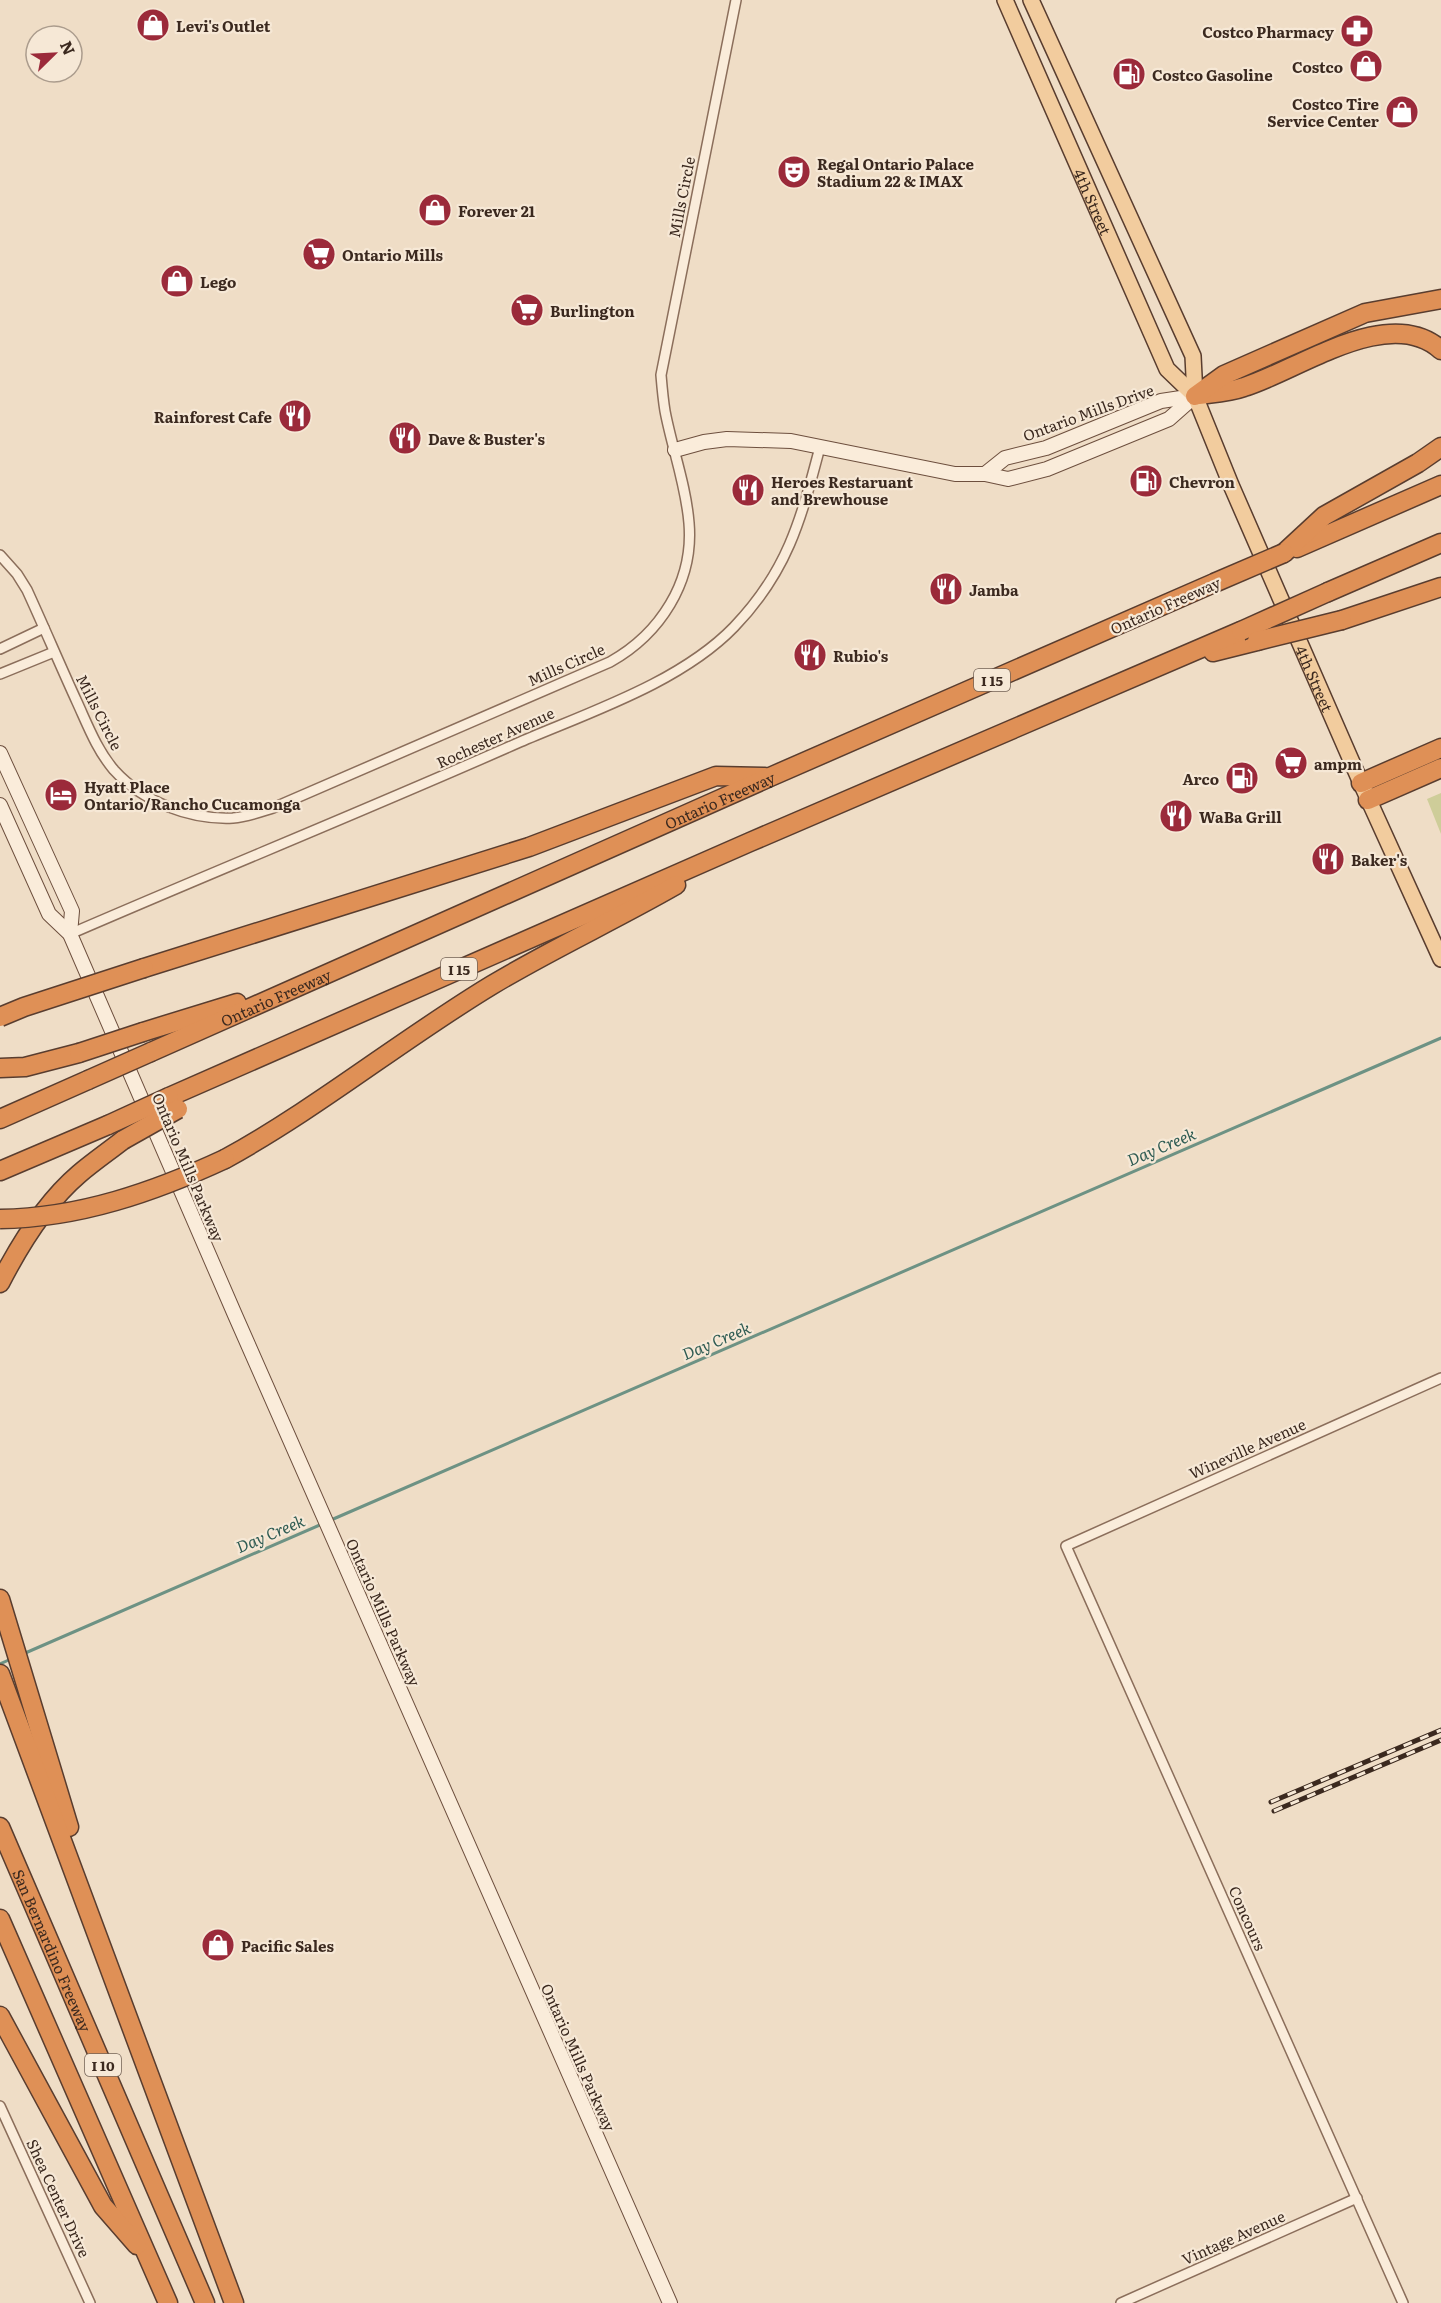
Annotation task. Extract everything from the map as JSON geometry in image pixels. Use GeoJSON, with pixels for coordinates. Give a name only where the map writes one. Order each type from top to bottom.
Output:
{"type":"FeatureCollection","features":[{"type":"Feature","properties":{"kind":"highway"},"geometry":{"type":"LineString","coordinates":[[1194,396],[1224,375],[1365,313],[1441,299]]}},
{"type":"Feature","properties":{"kind":"highway"},"geometry":{"type":"LineString","coordinates":[[1194,396],[1244,387],[1356,341],[1388,335],[1409,335],[1428,340],[1441,350]]}},
{"type":"Feature","properties":{"kind":"highway"},"geometry":{"type":"LineString","coordinates":[[1308,538],[1324,516],[1441,447]]}},
{"type":"Feature","properties":{"kind":"highway","name":"Ontario Freeway"},"geometry":{"type":"LineString","coordinates":[[0,1119],[770,777],[1284,553],[1308,538],[1441,485]]}},
{"type":"Feature","properties":{"kind":"highway","name":"I 15"},"geometry":{"type":"LineString","coordinates":[[0,1171],[108,1125],[173,1103],[260,1056],[1441,543]]}},
{"type":"Feature","properties":{"kind":"highway"},"geometry":{"type":"LineString","coordinates":[[1162,664],[1342,620],[1441,587]]}},
{"type":"Feature","properties":{"kind":"highway"},"geometry":{"type":"LineString","coordinates":[[1361,783],[1441,748]]}},
{"type":"Feature","properties":{"kind":"highway"},"geometry":{"type":"LineString","coordinates":[[1368,800],[1441,768]]}},
{"type":"Feature","properties":{"kind":"highway"},"geometry":{"type":"LineString","coordinates":[[0,1017],[144,968],[529,847],[716,776],[770,777]]}},
{"type":"Feature","properties":{"kind":"highway"},"geometry":{"type":"LineString","coordinates":[[0,1219],[51,1215],[95,1206],[160,1187],[225,1159],[284,1124],[493,984],[620,917],[750,842]]}},
{"type":"Feature","properties":{"kind":"highway"},"geometry":{"type":"LineString","coordinates":[[0,1068],[25,1067],[79,1053],[304,983]]}},
{"type":"Feature","properties":{"kind":"highway"},"geometry":{"type":"LineString","coordinates":[[0,1283],[28,1233],[54,1200],[78,1175],[173,1103]]}},
{"type":"Feature","properties":{"kind":"highway"},"geometry":{"type":"LineString","coordinates":[[0,1599],[114,1978]]}},
{"type":"Feature","properties":{"kind":"highway"},"geometry":{"type":"LineString","coordinates":[[0,1674],[234,2303]]}},
{"type":"Feature","properties":{"kind":"highway","name":"San Bernardino Freeway"},"geometry":{"type":"LineString","coordinates":[[0,1827],[206,2303]]}},
{"type":"Feature","properties":{"kind":"highway","name":"I 10"},"geometry":{"type":"LineString","coordinates":[[0,1919],[168,2303]]}},
{"type":"Feature","properties":{"kind":"highway"},"geometry":{"type":"LineString","coordinates":[[0,2016],[103,2206],[149,2259]]}},
{"type":"Feature","properties":{"kind":"main road","name":"4th Street"},"geometry":{"type":"LineString","coordinates":[[1005,0],[1167,369],[1194,396]]}},
{"type":"Feature","properties":{"kind":"main road","name":"4th Street"},"geometry":{"type":"LineString","coordinates":[[1031,0],[1193,356],[1194,396],[1368,800],[1441,959]]}},
{"type":"Feature","properties":{"kind":"main road"},"geometry":{"type":"LineString","coordinates":[[675,450],[704,442],[751,438],[791,441],[955,474],[985,474],[1008,479],[1047,469],[1168,419],[1194,396]]}},
{"type":"Feature","properties":{"kind":"main road","name":"Ontario Mills Drive"},"geometry":{"type":"LineString","coordinates":[[985,474],[1005,458],[1046,448],[1161,401],[1194,396]]}},
{"type":"Feature","properties":{"kind":"main road","name":"Ontario Mills Parkway"},"geometry":{"type":"LineString","coordinates":[[0,753],[72,911],[70,934]]}},
{"type":"Feature","properties":{"kind":"main road","name":"Ontario Mills Parkway"},"geometry":{"type":"LineString","coordinates":[[0,805],[49,914],[70,934],[670,2303]]}},
{"type":"Feature","properties":{"kind":"street","name":"Mills Circle"},"geometry":{"type":"LineString","coordinates":[[0,555],[22,582],[96,743],[114,769],[139,792],[171,808],[202,816],[231,818],[248,816],[273,808],[610,662],[642,640],[667,610],[676,593],[687,560],[689,523],[665,411],[661,375],[736,0]]}},
{"type":"Feature","properties":{"kind":"street","name":"Rochester Avenue"},"geometry":{"type":"LineString","coordinates":[[70,934],[415,789],[645,687],[693,662],[728,633],[745,615],[767,586],[788,551],[803,512],[820,447]]}},
{"type":"Feature","properties":{"kind":"street"},"geometry":{"type":"LineString","coordinates":[[0,649],[44,628]]}},
{"type":"Feature","properties":{"kind":"street"},"geometry":{"type":"LineString","coordinates":[[0,674],[54,652]]}},
{"type":"Feature","properties":{"kind":"street","name":"Wineville Avenue"},"geometry":{"type":"LineString","coordinates":[[1066,1546],[1441,1378]]}},
{"type":"Feature","properties":{"kind":"street","name":"Concours"},"geometry":{"type":"LineString","coordinates":[[1066,1546],[1403,2303]]}},
{"type":"Feature","properties":{"kind":"street","name":"Shea Center Drive"},"geometry":{"type":"LineString","coordinates":[[0,2106],[90,2303]]}},
{"type":"Feature","properties":{"kind":"street","name":"Vintage Avenue"},"geometry":{"type":"LineString","coordinates":[[1120,2303],[1357,2198]]}},
{"type":"Feature","properties":{"kind":"shaded area"},"geometry":{"type":"Polygon","coordinates":[[[1441,793],[1441,834],[1427,799],[1441,793]]]}},
{"type":"Feature","properties":{"kind":"waterway","name":"Day Creek"},"geometry":{"type":"LineString","coordinates":[[331,1520],[1441,1038]]}},
{"type":"Feature","properties":{"kind":"waterway","name":"Day Creek"},"geometry":{"type":"LineString","coordinates":[[23,1654],[322,1524]]}},
{"type":"Feature","properties":{"kind":"waterway","name":"Day Creek"},"geometry":{"type":"LineString","coordinates":[[0,1664],[11,1659]]}},
{"type":"Feature","properties":{"kind":"railway"},"geometry":{"type":"LineString","coordinates":[[1271,1802],[1441,1730]]}},
{"type":"Feature","properties":{"kind":"railway"},"geometry":{"type":"LineString","coordinates":[[1274,1811],[1441,1740]]}},
{"type":"Feature","properties":{"kind":"place","name":"Levi's Outlet"},"geometry":{"type":"Point","coordinates":[153,25]}},
{"type":"Feature","properties":{"kind":"place","name":"Costco Pharmacy"},"geometry":{"type":"Point","coordinates":[1357,31]}},
{"type":"Feature","properties":{"kind":"place","name":"Costco"},"geometry":{"type":"Point","coordinates":[1366,66]}},
{"type":"Feature","properties":{"kind":"place","name":"Costco Gasoline"},"geometry":{"type":"Point","coordinates":[1129,74]}},
{"type":"Feature","properties":{"kind":"place","name":"Costco Tire Service Center"},"geometry":{"type":"Point","coordinates":[1402,112]}},
{"type":"Feature","properties":{"kind":"place","name":"Regal Ontario Palace Stadium 22 & IMAX"},"geometry":{"type":"Point","coordinates":[794,172]}},
{"type":"Feature","properties":{"kind":"place","name":"Forever 21"},"geometry":{"type":"Point","coordinates":[435,210]}},
{"type":"Feature","properties":{"kind":"place","name":"Ontario Mills"},"geometry":{"type":"Point","coordinates":[319,254]}},
{"type":"Feature","properties":{"kind":"place","name":"Lego"},"geometry":{"type":"Point","coordinates":[177,281]}},
{"type":"Feature","properties":{"kind":"place","name":"Burlington"},"geometry":{"type":"Point","coordinates":[527,310]}},
{"type":"Feature","properties":{"kind":"place","name":"Rainforest Cafe"},"geometry":{"type":"Point","coordinates":[295,416]}},
{"type":"Feature","properties":{"kind":"place","name":"Dave & Buster's"},"geometry":{"type":"Point","coordinates":[405,438]}},
{"type":"Feature","properties":{"kind":"place","name":"Chevron"},"geometry":{"type":"Point","coordinates":[1146,481]}},
{"type":"Feature","properties":{"kind":"place","name":"Heroes Restaruant and Brewhouse"},"geometry":{"type":"Point","coordinates":[748,490]}},
{"type":"Feature","properties":{"kind":"place","name":"Jamba"},"geometry":{"type":"Point","coordinates":[946,589]}},
{"type":"Feature","properties":{"kind":"place","name":"Rubio's"},"geometry":{"type":"Point","coordinates":[810,655]}},
{"type":"Feature","properties":{"kind":"place","name":"ampm"},"geometry":{"type":"Point","coordinates":[1291,763]}},
{"type":"Feature","properties":{"kind":"place","name":"Arco"},"geometry":{"type":"Point","coordinates":[1242,778]}},
{"type":"Feature","properties":{"kind":"place","name":"Hyatt Place Ontario/Rancho Cucamonga"},"geometry":{"type":"Point","coordinates":[61,795]}},
{"type":"Feature","properties":{"kind":"place","name":"WaBa Grill"},"geometry":{"type":"Point","coordinates":[1176,816]}},
{"type":"Feature","properties":{"kind":"place","name":"Baker's"},"geometry":{"type":"Point","coordinates":[1328,859]}},
{"type":"Feature","properties":{"kind":"place","name":"Pacific Sales"},"geometry":{"type":"Point","coordinates":[218,1945]}}]}
